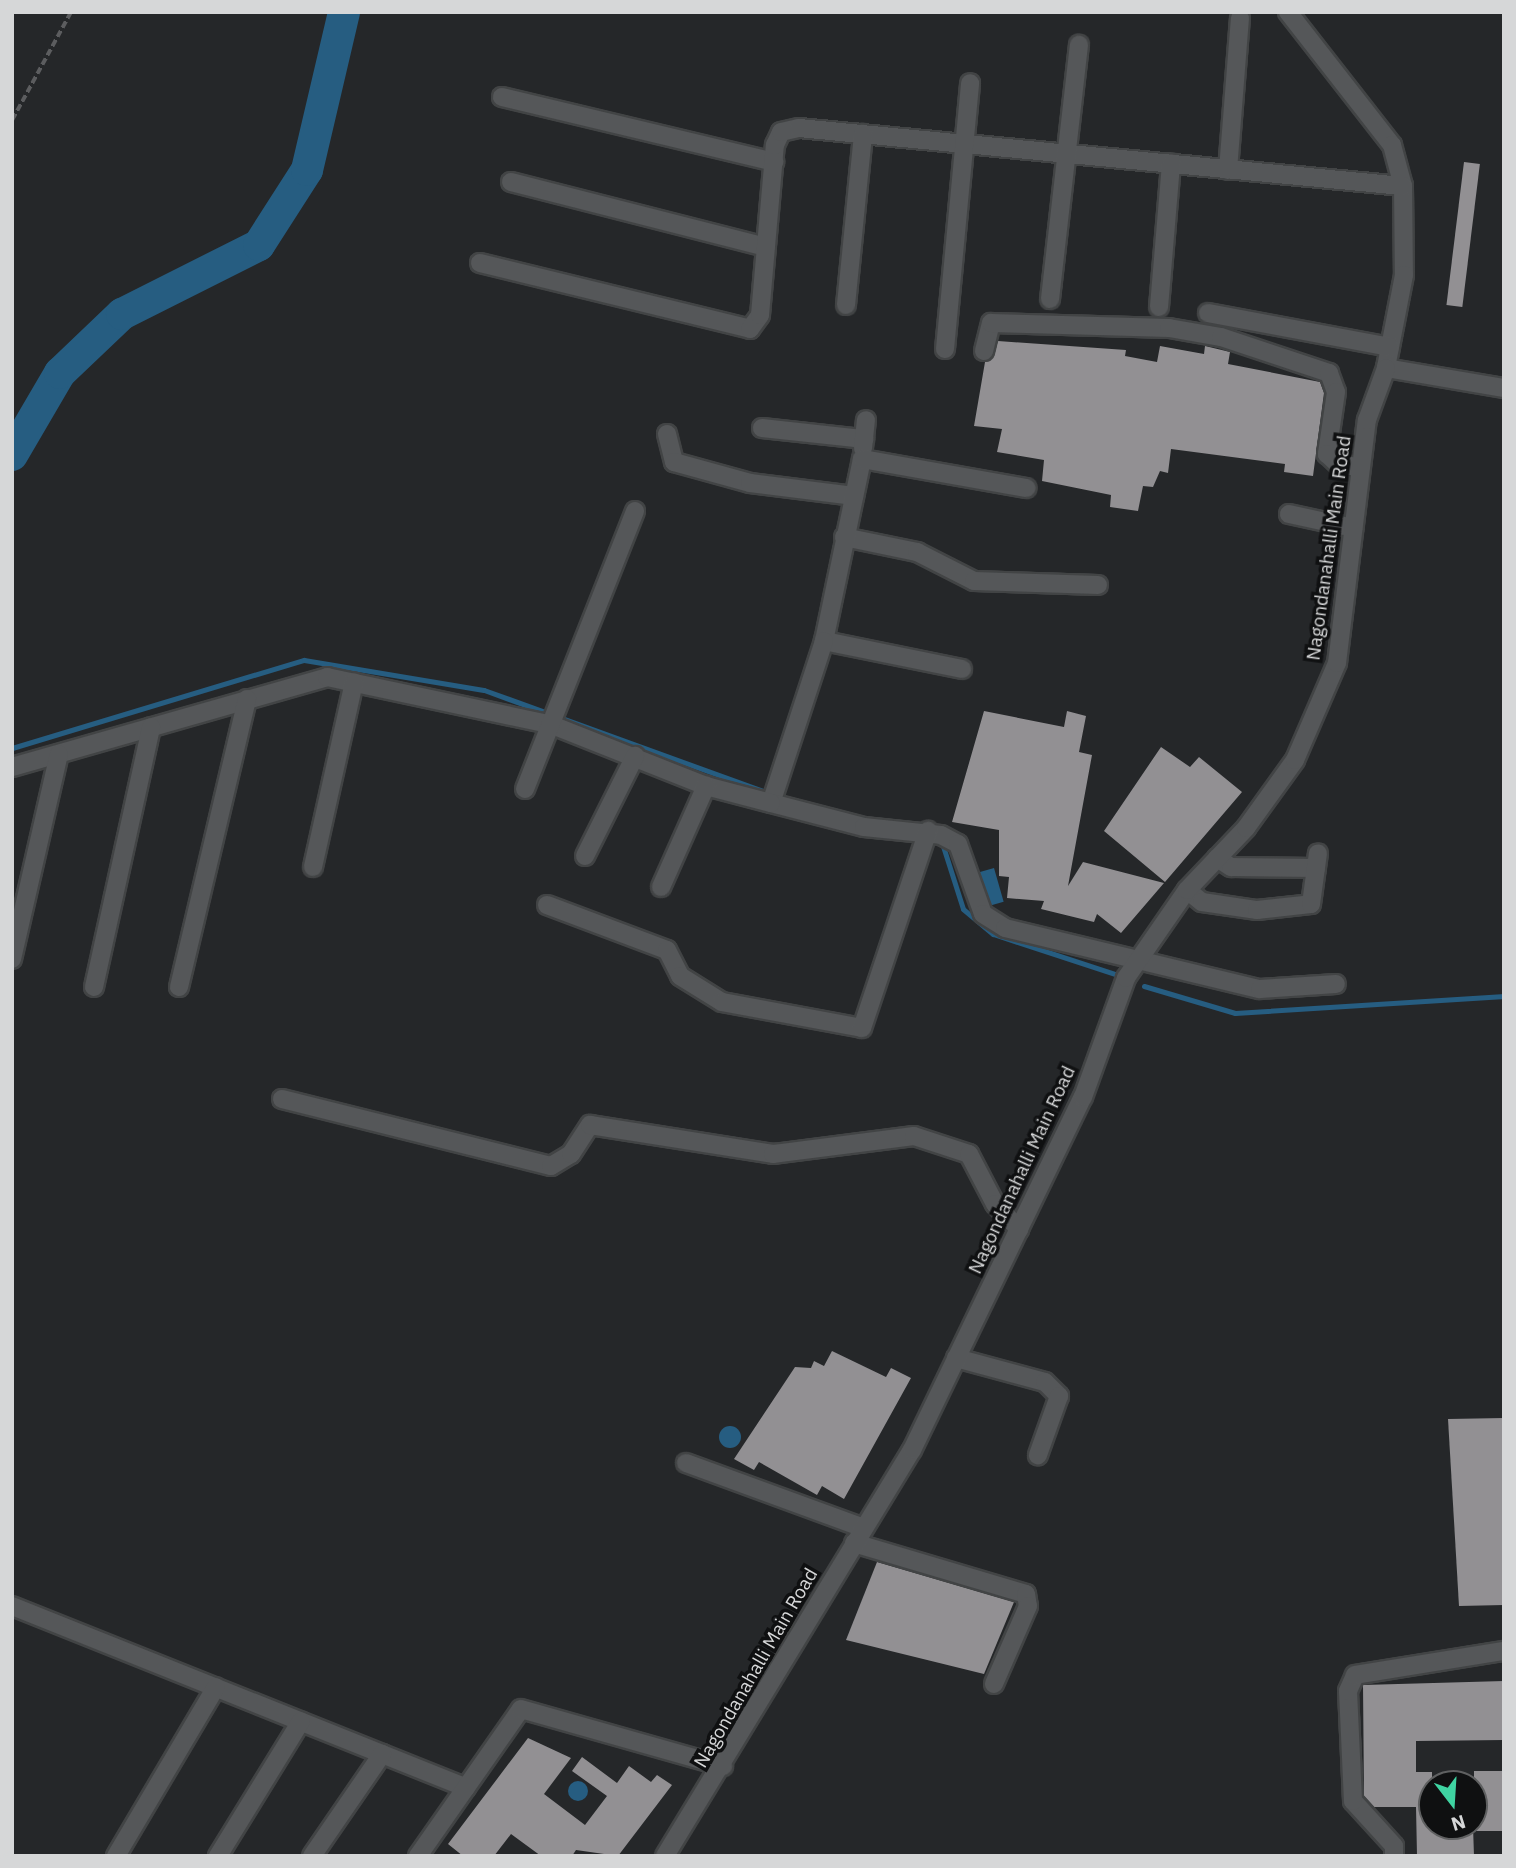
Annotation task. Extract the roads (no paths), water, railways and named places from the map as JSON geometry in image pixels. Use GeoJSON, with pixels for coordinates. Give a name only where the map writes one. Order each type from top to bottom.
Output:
{"type":"FeatureCollection","features":[{"type":"Feature","properties":{"kind":"street","name":"Nagondanahalli Main Road"},"geometry":{"type":"LineString","coordinates":[[665,1856],[723,1766],[912,1450],[1083,1097],[1135,964],[1187,890],[1217,859],[1295,760],[1337,663],[1367,420],[1386,368],[1404,275],[1403,186],[1392,145],[1288,12]]}},
{"type":"Feature","properties":{"kind":"street"},"geometry":{"type":"LineString","coordinates":[[1228,170],[1240,18]]}},
{"type":"Feature","properties":{"kind":"street"},"geometry":{"type":"LineString","coordinates":[[1050,299],[1079,45]]}},
{"type":"Feature","properties":{"kind":"street"},"geometry":{"type":"LineString","coordinates":[[945,349],[970,83]]}},
{"type":"Feature","properties":{"kind":"street"},"geometry":{"type":"LineString","coordinates":[[502,97],[774,162]]}},
{"type":"Feature","properties":{"kind":"street"},"geometry":{"type":"LineString","coordinates":[[480,263],[750,329],[760,315],[774,162],[781,132],[799,128],[1403,186]]}},
{"type":"Feature","properties":{"kind":"street"},"geometry":{"type":"LineString","coordinates":[[846,304],[863,134]]}},
{"type":"Feature","properties":{"kind":"street"},"geometry":{"type":"LineString","coordinates":[[1159,307],[1171,164]]}},
{"type":"Feature","properties":{"kind":"street"},"geometry":{"type":"LineString","coordinates":[[511,182],[766,247]]}},
{"type":"Feature","properties":{"kind":"street"},"geometry":{"type":"LineString","coordinates":[[1208,313],[1390,347]]}},
{"type":"Feature","properties":{"kind":"street"},"geometry":{"type":"LineString","coordinates":[[984,351],[990,323],[1169,328],[1221,337],[1329,373],[1336,392],[1327,454],[1339,465],[1361,467]]}},
{"type":"Feature","properties":{"kind":"street"},"geometry":{"type":"LineString","coordinates":[[1386,368],[1504,388]]}},
{"type":"Feature","properties":{"kind":"street"},"geometry":{"type":"LineString","coordinates":[[771,803],[824,641],[862,459],[866,420]]}},
{"type":"Feature","properties":{"kind":"street"},"geometry":{"type":"LineString","coordinates":[[762,428],[864,439]]}},
{"type":"Feature","properties":{"kind":"street"},"geometry":{"type":"LineString","coordinates":[[667,434],[674,462],[750,483],[854,496]]}},
{"type":"Feature","properties":{"kind":"street"},"geometry":{"type":"LineString","coordinates":[[862,459],[1026,488]]}},
{"type":"Feature","properties":{"kind":"street"},"geometry":{"type":"LineString","coordinates":[[525,789],[635,511]]}},
{"type":"Feature","properties":{"kind":"street"},"geometry":{"type":"LineString","coordinates":[[1289,514],[1354,528]]}},
{"type":"Feature","properties":{"kind":"street"},"geometry":{"type":"LineString","coordinates":[[844,537],[917,552],[974,581],[1098,585]]}},
{"type":"Feature","properties":{"kind":"street"},"geometry":{"type":"LineString","coordinates":[[824,641],[962,669]]}},
{"type":"Feature","properties":{"kind":"street"},"geometry":{"type":"LineString","coordinates":[[12,767],[327,677],[552,725],[706,786],[864,827],[928,831],[958,844],[983,914],[1005,928],[1135,964],[1260,989],[1336,984]]}},
{"type":"Feature","properties":{"kind":"street"},"geometry":{"type":"LineString","coordinates":[[313,867],[354,682]]}},
{"type":"Feature","properties":{"kind":"street"},"geometry":{"type":"LineString","coordinates":[[179,987],[247,699]]}},
{"type":"Feature","properties":{"kind":"street"},"geometry":{"type":"LineString","coordinates":[[94,987],[151,727]]}},
{"type":"Feature","properties":{"kind":"street"},"geometry":{"type":"LineString","coordinates":[[12,959],[58,754]]}},
{"type":"Feature","properties":{"kind":"street"},"geometry":{"type":"LineString","coordinates":[[584,856],[635,756]]}},
{"type":"Feature","properties":{"kind":"street"},"geometry":{"type":"LineString","coordinates":[[662,887],[706,786]]}},
{"type":"Feature","properties":{"kind":"street"},"geometry":{"type":"LineString","coordinates":[[547,905],[667,950],[680,976],[722,1002],[862,1028],[928,831]]}},
{"type":"Feature","properties":{"kind":"street"},"geometry":{"type":"LineString","coordinates":[[1187,890],[1202,902],[1257,910],[1311,904],[1317,861],[1231,867],[1217,859]]}},
{"type":"Feature","properties":{"kind":"street"},"geometry":{"type":"LineString","coordinates":[[282,1098],[551,1166],[570,1154],[590,1125],[774,1154],[914,1136],[969,1154],[995,1204],[1019,1229]]}},
{"type":"Feature","properties":{"kind":"street"},"geometry":{"type":"LineString","coordinates":[[956,1359],[1045,1382],[1059,1396],[1038,1455]]}},
{"type":"Feature","properties":{"kind":"street"},"geometry":{"type":"LineString","coordinates":[[686,1464],[864,1528]]}},
{"type":"Feature","properties":{"kind":"street"},"geometry":{"type":"LineString","coordinates":[[854,1543],[1026,1594],[1028,1606],[994,1684]]}},
{"type":"Feature","properties":{"kind":"street"},"geometry":{"type":"LineString","coordinates":[[12,1606],[466,1787]]}},
{"type":"Feature","properties":{"kind":"street"},"geometry":{"type":"LineString","coordinates":[[1394,1856],[1394,1846],[1353,1801],[1348,1691],[1355,1675],[1504,1651]]}},
{"type":"Feature","properties":{"kind":"street"},"geometry":{"type":"LineString","coordinates":[[116,1856],[216,1687]]}},
{"type":"Feature","properties":{"kind":"street"},"geometry":{"type":"LineString","coordinates":[[418,1856],[522,1709],[723,1766]]}},
{"type":"Feature","properties":{"kind":"street"},"geometry":{"type":"LineString","coordinates":[[218,1856],[301,1721]]}},
{"type":"Feature","properties":{"kind":"street"},"geometry":{"type":"LineString","coordinates":[[312,1856],[382,1754]]}},
{"type":"Feature","properties":{"kind":"water"},"geometry":{"type":"Polygon","coordinates":[[[994,868],[1004,902],[983,907],[974,874],[994,868]]]}},
{"type":"Feature","properties":{"kind":"water"},"geometry":{"type":"Polygon","coordinates":[[[730,1426],[738,1429],[741,1437],[738,1445],[730,1448],[722,1445],[719,1437],[722,1429],[730,1426]]]}},
{"type":"Feature","properties":{"kind":"water"},"geometry":{"type":"Polygon","coordinates":[[[578,1781],[585,1784],[588,1791],[585,1798],[578,1801],[571,1798],[568,1791],[571,1784],[578,1781]]]}},
{"type":"Feature","properties":{"kind":"waterway"},"geometry":{"type":"LineString","coordinates":[[12,455],[60,373],[122,314],[259,245],[307,170],[344,12]]}},
{"type":"Feature","properties":{"kind":"waterway"},"geometry":{"type":"LineString","coordinates":[[12,748],[304,660],[484,690],[772,794]]}},
{"type":"Feature","properties":{"kind":"waterway"},"geometry":{"type":"LineString","coordinates":[[942,843],[963,909],[993,934],[1118,975]]}},
{"type":"Feature","properties":{"kind":"waterway"},"geometry":{"type":"LineString","coordinates":[[1144,986],[1235,1013],[1504,996]]}}]}
